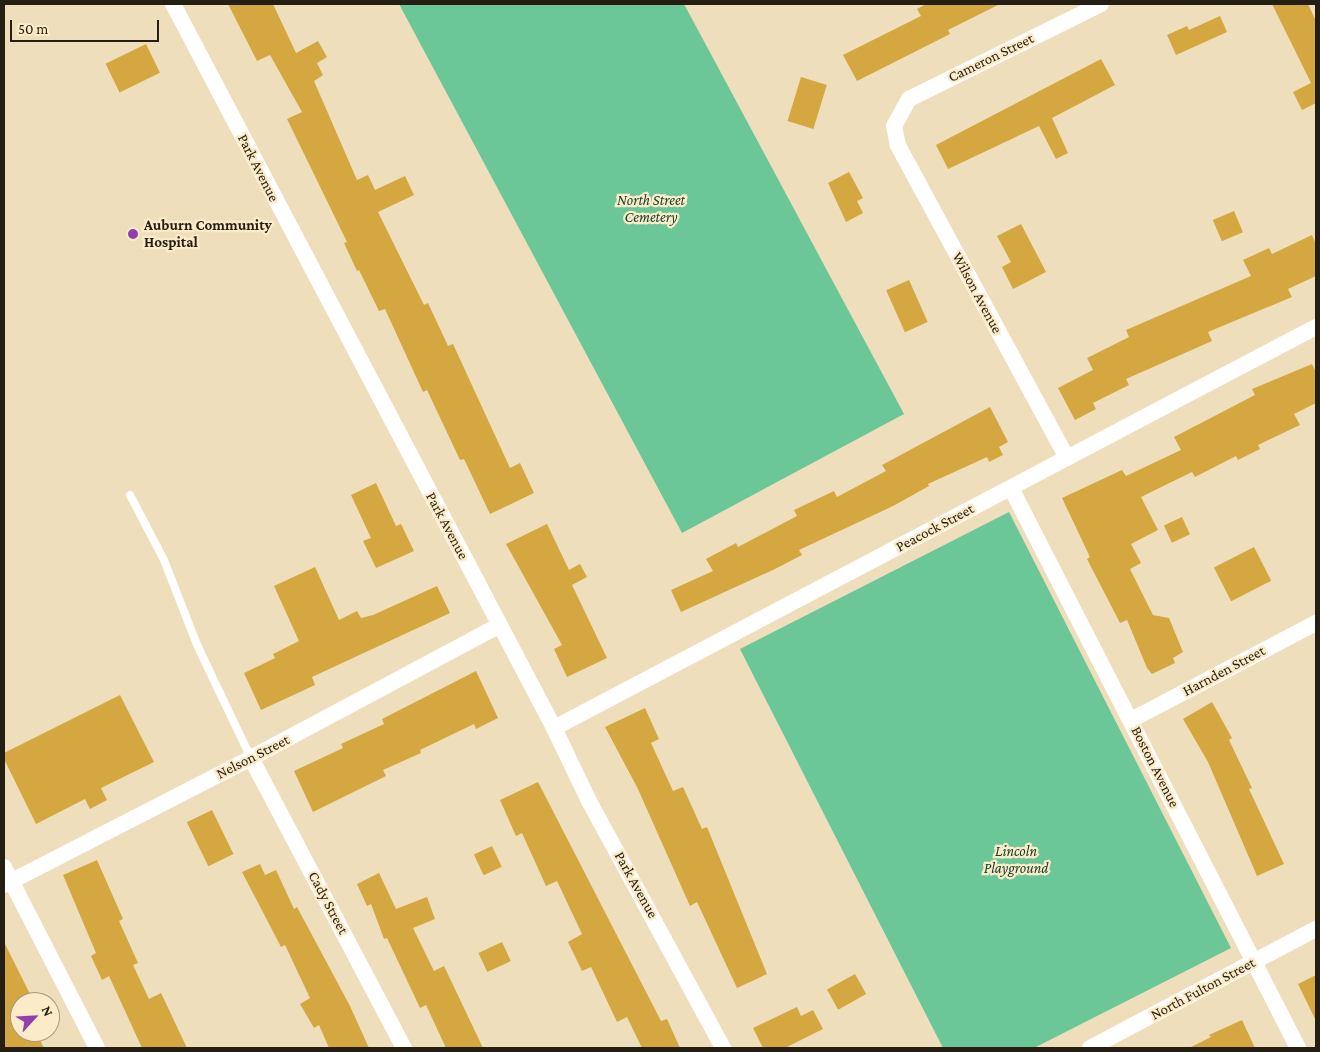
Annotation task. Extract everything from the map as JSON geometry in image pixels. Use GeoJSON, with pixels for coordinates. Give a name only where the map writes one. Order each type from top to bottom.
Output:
{"type":"FeatureCollection","features":[{"type":"Feature","properties":{"kind":"street","name":"Park Avenue"},"geometry":{"type":"LineString","coordinates":[[173,4],[500,624],[554,728],[589,801],[723,1048]]}},
{"type":"Feature","properties":{"kind":"street","name":"Cameron Street"},"geometry":{"type":"LineString","coordinates":[[894,126],[909,99],[1101,4]]}},
{"type":"Feature","properties":{"kind":"street","name":"Wilson Avenue"},"geometry":{"type":"LineString","coordinates":[[894,126],[898,145],[1067,458]]}},
{"type":"Feature","properties":{"kind":"street","name":"Peacock Street"},"geometry":{"type":"LineString","coordinates":[[554,728],[1316,327]]}},
{"type":"Feature","properties":{"kind":"street","name":"Boston Avenue"},"geometry":{"type":"LineString","coordinates":[[1011,488],[1256,961],[1298,1048]]}},
{"type":"Feature","properties":{"kind":"street","name":"Harnden Street"},"geometry":{"type":"LineString","coordinates":[[1131,720],[1316,623]]}},
{"type":"Feature","properties":{"kind":"street","name":"Nelson Street"},"geometry":{"type":"LineString","coordinates":[[6,878],[252,758],[500,624]]}},
{"type":"Feature","properties":{"kind":"street","name":"Cady Street"},"geometry":{"type":"LineString","coordinates":[[252,758],[404,1048]]}},
{"type":"Feature","properties":{"kind":"street"},"geometry":{"type":"LineString","coordinates":[[6,878],[97,1048]]}},
{"type":"Feature","properties":{"kind":"street","name":"North Fulton Street"},"geometry":{"type":"LineString","coordinates":[[1090,1048],[1316,929]]}},
{"type":"Feature","properties":{"kind":"lane"},"geometry":{"type":"LineString","coordinates":[[130,495],[164,560],[198,647],[252,758]]}},
{"type":"Feature","properties":{"kind":"green space","name":"North Street Cemetery"},"geometry":{"type":"Polygon","coordinates":[[[399,4],[684,4],[904,414],[682,533],[399,4]]]}},
{"type":"Feature","properties":{"kind":"green space","name":"Lincoln Playground"},"geometry":{"type":"Polygon","coordinates":[[[1009,512],[1231,948],[1034,1048],[943,1048],[740,649],[1009,512]]]}},
{"type":"Feature","properties":{"kind":"building"},"geometry":{"type":"Polygon","coordinates":[[[228,4],[273,4],[296,53],[318,41],[327,57],[317,63],[323,75],[314,81],[357,180],[368,175],[375,190],[405,176],[414,195],[378,212],[424,305],[428,303],[448,346],[453,344],[510,468],[520,463],[534,493],[490,514],[464,459],[460,460],[427,390],[423,392],[385,309],[379,311],[359,270],[357,271],[344,243],[347,242],[287,119],[302,112],[270,55],[257,61],[228,4]]]}},
{"type":"Feature","properties":{"kind":"building"},"geometry":{"type":"Polygon","coordinates":[[[926,4],[1000,4],[948,30],[950,34],[857,81],[843,55],[921,16],[917,9],[926,4]]]}},
{"type":"Feature","properties":{"kind":"building"},"geometry":{"type":"Polygon","coordinates":[[[1272,4],[1308,4],[1316,21],[1316,103],[1302,110],[1293,92],[1311,83],[1272,4]]]}},
{"type":"Feature","properties":{"kind":"building"},"geometry":{"type":"Polygon","coordinates":[[[1220,16],[1227,32],[1176,55],[1167,35],[1187,26],[1189,30],[1220,16]]]}},
{"type":"Feature","properties":{"kind":"building"},"geometry":{"type":"Polygon","coordinates":[[[146,44],[160,73],[120,92],[106,64],[146,44]]]}},
{"type":"Feature","properties":{"kind":"building"},"geometry":{"type":"Polygon","coordinates":[[[1101,59],[1115,85],[1052,118],[1068,153],[1056,159],[1039,126],[948,169],[936,145],[1101,59]]]}},
{"type":"Feature","properties":{"kind":"building"},"geometry":{"type":"Polygon","coordinates":[[[801,77],[827,85],[813,129],[788,121],[801,77]]]}},
{"type":"Feature","properties":{"kind":"building"},"geometry":{"type":"Polygon","coordinates":[[[849,172],[863,198],[857,201],[863,213],[846,222],[828,183],[849,172]]]}},
{"type":"Feature","properties":{"kind":"building"},"geometry":{"type":"Polygon","coordinates":[[[1234,211],[1243,232],[1222,241],[1213,220],[1234,211]]]}},
{"type":"Feature","properties":{"kind":"building"},"geometry":{"type":"Polygon","coordinates":[[[1021,224],[1046,272],[1013,289],[1002,267],[1011,262],[997,236],[1021,224]]]}},
{"type":"Feature","properties":{"kind":"building"},"geometry":{"type":"Polygon","coordinates":[[[1312,235],[1316,244],[1316,276],[1288,289],[1292,297],[1208,332],[1212,341],[1126,379],[1129,385],[1093,403],[1096,409],[1075,420],[1058,388],[1093,370],[1087,358],[1129,337],[1126,330],[1251,276],[1243,260],[1269,248],[1272,254],[1312,235]]]}},
{"type":"Feature","properties":{"kind":"building"},"geometry":{"type":"Polygon","coordinates":[[[909,280],[928,322],[905,332],[886,290],[909,280]]]}},
{"type":"Feature","properties":{"kind":"building"},"geometry":{"type":"Polygon","coordinates":[[[1312,364],[1316,372],[1316,403],[1294,414],[1300,425],[1258,445],[1260,449],[1238,460],[1236,456],[1195,477],[1192,472],[1141,497],[1158,530],[1131,544],[1141,563],[1130,569],[1153,615],[1169,618],[1183,652],[1173,658],[1175,663],[1152,674],[1147,668],[1127,620],[1120,623],[1087,559],[1090,557],[1062,498],[1122,470],[1126,476],[1181,450],[1174,437],[1255,395],[1252,389],[1312,364]]]}},
{"type":"Feature","properties":{"kind":"building"},"geometry":{"type":"Polygon","coordinates":[[[990,407],[1008,442],[999,447],[1003,455],[989,462],[987,457],[928,484],[929,486],[893,506],[799,550],[802,555],[681,612],[671,590],[713,571],[706,559],[736,543],[738,547],[797,516],[794,510],[834,491],[837,497],[886,471],[882,465],[990,407]]]}},
{"type":"Feature","properties":{"kind":"building"},"geometry":{"type":"Polygon","coordinates":[[[376,483],[396,526],[401,524],[414,551],[376,568],[363,541],[371,538],[351,495],[376,483]]]}},
{"type":"Feature","properties":{"kind":"building"},"geometry":{"type":"Polygon","coordinates":[[[1182,517],[1190,534],[1172,543],[1164,525],[1182,517]]]}},
{"type":"Feature","properties":{"kind":"building"},"geometry":{"type":"Polygon","coordinates":[[[547,524],[569,570],[580,564],[587,577],[572,585],[607,658],[567,677],[554,649],[562,645],[506,544],[547,524]]]}},
{"type":"Feature","properties":{"kind":"building"},"geometry":{"type":"Polygon","coordinates":[[[1254,547],[1271,581],[1231,601],[1214,567],[1254,547]]]}},
{"type":"Feature","properties":{"kind":"building"},"geometry":{"type":"Polygon","coordinates":[[[315,567],[339,620],[357,611],[361,618],[373,615],[437,586],[450,613],[312,677],[315,685],[261,710],[244,673],[275,658],[273,654],[299,641],[274,586],[315,567]]]}},
{"type":"Feature","properties":{"kind":"building"},"geometry":{"type":"Polygon","coordinates":[[[476,671],[498,718],[476,729],[474,724],[420,750],[421,753],[383,770],[386,776],[313,812],[294,771],[343,748],[341,744],[384,724],[382,719],[476,671]]]}},
{"type":"Feature","properties":{"kind":"building"},"geometry":{"type":"Polygon","coordinates":[[[120,695],[154,762],[101,788],[107,800],[90,809],[85,799],[36,824],[4,759],[4,753],[120,695]]]}},
{"type":"Feature","properties":{"kind":"building"},"geometry":{"type":"Polygon","coordinates":[[[1212,702],[1232,738],[1229,740],[1252,788],[1249,789],[1284,864],[1257,876],[1208,762],[1183,719],[1212,702]]]}},
{"type":"Feature","properties":{"kind":"building"},"geometry":{"type":"Polygon","coordinates":[[[645,708],[659,739],[651,743],[673,791],[683,787],[702,829],[707,827],[767,974],[737,988],[697,902],[690,906],[637,787],[605,727],[645,708]]]}},
{"type":"Feature","properties":{"kind":"building"},"geometry":{"type":"Polygon","coordinates":[[[538,782],[661,1021],[667,1019],[680,1048],[642,1048],[627,1017],[617,1022],[591,967],[582,971],[568,942],[582,934],[557,881],[546,886],[522,833],[516,836],[500,800],[538,782]]]}},
{"type":"Feature","properties":{"kind":"building"},"geometry":{"type":"Polygon","coordinates":[[[212,810],[233,854],[208,866],[187,822],[212,810]]]}},
{"type":"Feature","properties":{"kind":"building"},"geometry":{"type":"Polygon","coordinates":[[[492,846],[502,867],[484,875],[474,854],[492,846]]]}},
{"type":"Feature","properties":{"kind":"building"},"geometry":{"type":"Polygon","coordinates":[[[97,860],[123,919],[119,921],[138,963],[133,965],[149,999],[161,993],[187,1048],[142,1048],[109,976],[102,980],[91,956],[96,953],[63,875],[97,860]]]}},
{"type":"Feature","properties":{"kind":"building"},"geometry":{"type":"Polygon","coordinates":[[[260,864],[265,875],[276,870],[294,909],[297,907],[350,1006],[369,1048],[329,1048],[319,1025],[314,1028],[300,1004],[310,998],[285,945],[281,947],[242,872],[260,864]]]}},
{"type":"Feature","properties":{"kind":"building"},"geometry":{"type":"Polygon","coordinates":[[[379,873],[396,909],[427,897],[435,919],[413,928],[434,971],[444,966],[483,1048],[446,1048],[426,1005],[420,1008],[387,938],[384,939],[371,904],[367,906],[357,884],[379,873]]]}},
{"type":"Feature","properties":{"kind":"building"},"geometry":{"type":"Polygon","coordinates":[[[4,942],[29,992],[10,992],[10,1042],[41,1042],[44,1048],[4,1048],[4,942]]]}},
{"type":"Feature","properties":{"kind":"building"},"geometry":{"type":"Polygon","coordinates":[[[502,942],[511,961],[487,972],[478,953],[502,942]]]}},
{"type":"Feature","properties":{"kind":"building"},"geometry":{"type":"Polygon","coordinates":[[[855,974],[866,994],[838,1010],[827,990],[855,974]]]}},
{"type":"Feature","properties":{"kind":"building"},"geometry":{"type":"Polygon","coordinates":[[[1316,975],[1316,1021],[1298,984],[1316,975]]]}},
{"type":"Feature","properties":{"kind":"building"},"geometry":{"type":"Polygon","coordinates":[[[797,1007],[801,1016],[813,1010],[823,1029],[785,1048],[763,1048],[753,1028],[797,1007]]]}},
{"type":"Feature","properties":{"kind":"building"},"geometry":{"type":"Polygon","coordinates":[[[1242,1020],[1255,1048],[1189,1048],[1211,1037],[1209,1035],[1242,1020]]]}},
{"type":"Feature","properties":{"kind":"place","name":"Auburn Community Hospital"},"geometry":{"type":"Point","coordinates":[133,234]}}]}
